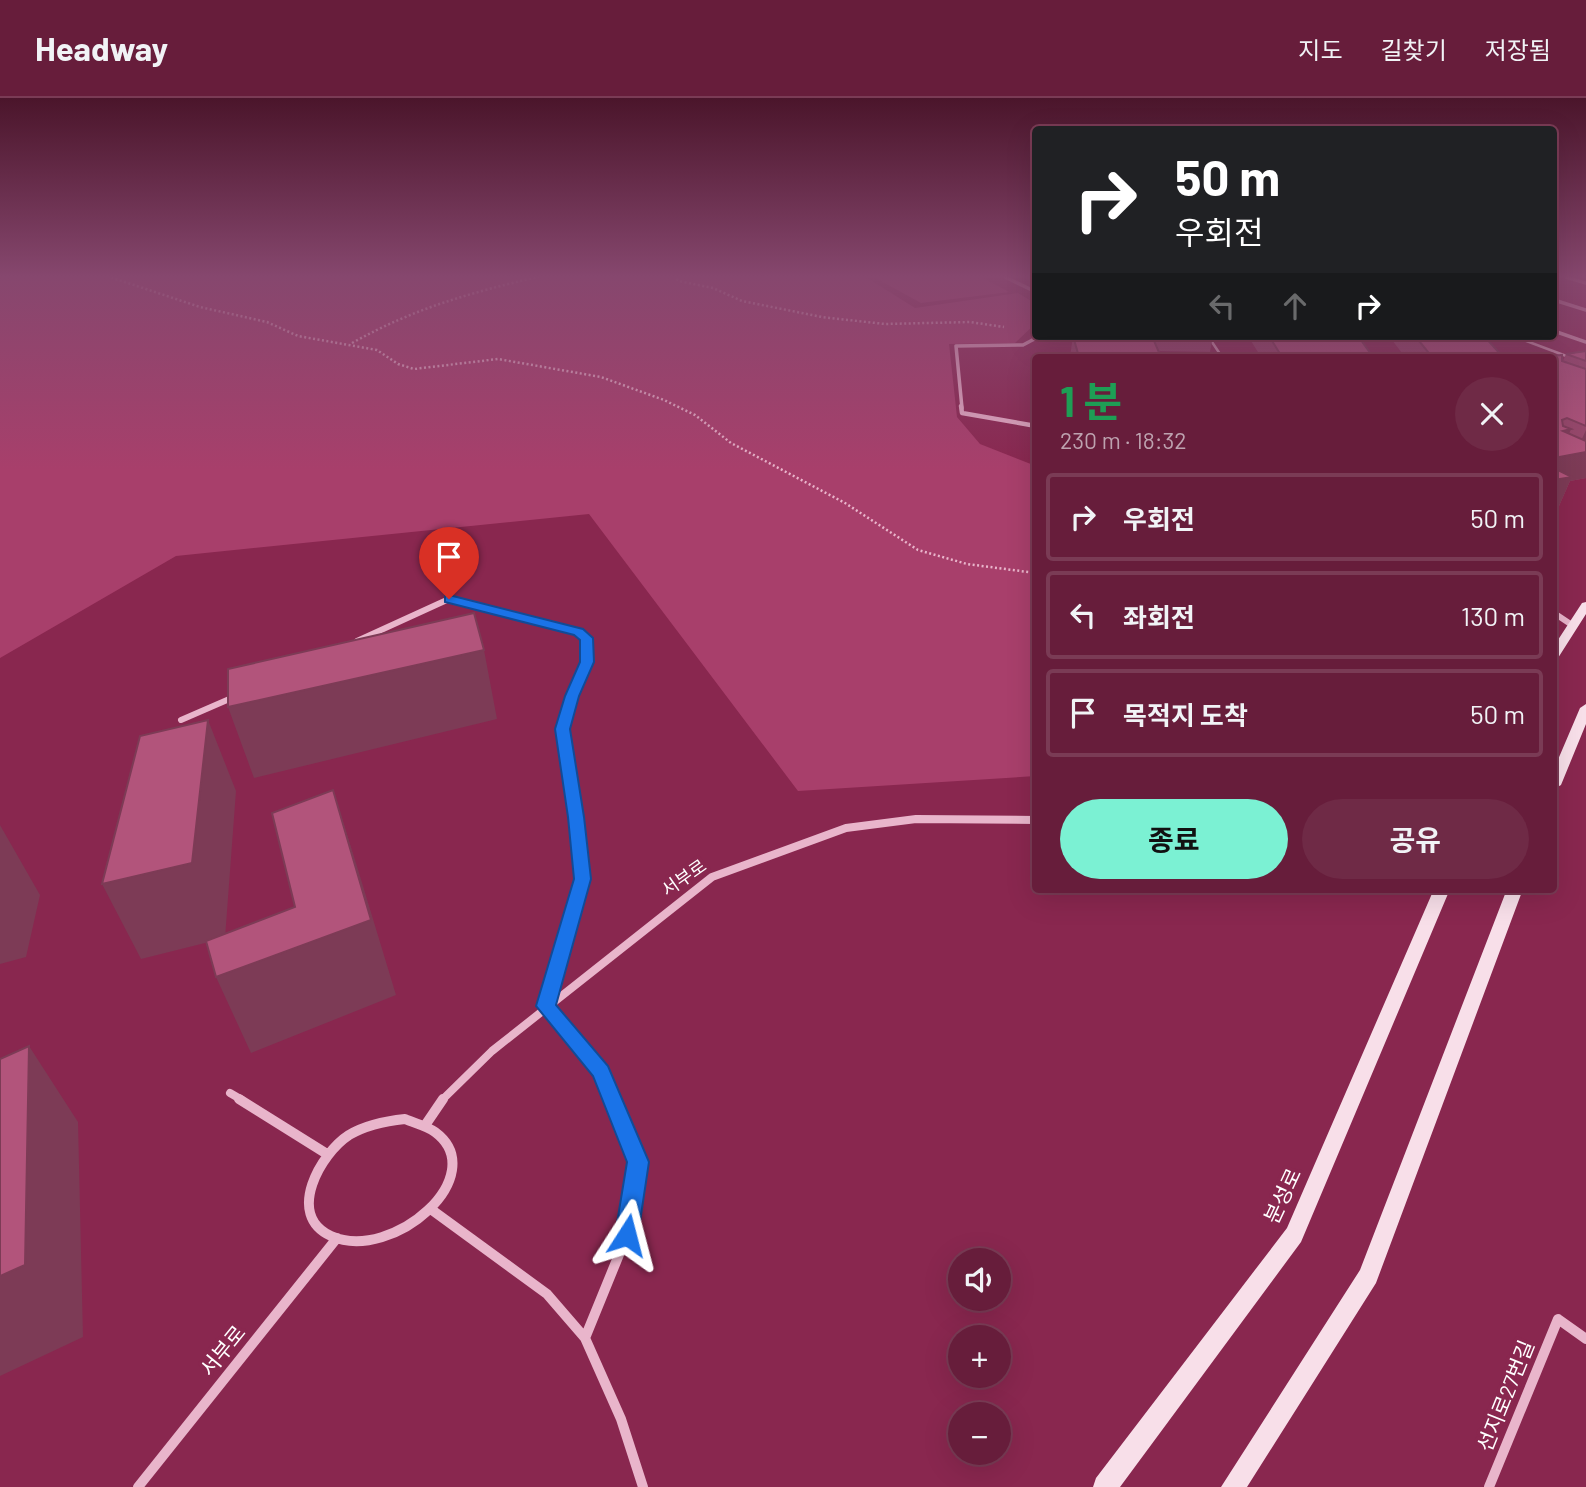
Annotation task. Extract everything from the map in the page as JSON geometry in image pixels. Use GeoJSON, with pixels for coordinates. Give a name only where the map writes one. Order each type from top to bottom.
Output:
{"type":"FeatureCollection","features":[{"type":"Feature","properties":{"kind":"main road"},"geometry":{"type":"LineString","coordinates":[[1557,650],[1586,605]]}},
{"type":"Feature","properties":{"kind":"main road"},"geometry":{"type":"LineString","coordinates":[[1557,778],[1586,708]]}},
{"type":"Feature","properties":{"kind":"main road","name":"분성로"},"geometry":{"type":"LineString","coordinates":[[1105,1487],[1294,1235],[1440,893]]}},
{"type":"Feature","properties":{"kind":"main road"},"geometry":{"type":"LineString","coordinates":[[1233,1487],[1368,1276],[1513,893]]}},
{"type":"Feature","properties":{"kind":"street"},"geometry":{"type":"LineString","coordinates":[[1031,341],[1023,345],[956,346],[962,413],[1032,425]]}},
{"type":"Feature","properties":{"kind":"street"},"geometry":{"type":"LineString","coordinates":[[352,643],[449,599],[578,632],[586,638],[587,662],[572,696],[562,729],[576,817],[582,879],[546,1006],[601,1072],[638,1162],[627,1235],[584,1338]]}},
{"type":"Feature","properties":{"kind":"street"},"geometry":{"type":"LineString","coordinates":[[1557,615],[1572,625]]}},
{"type":"Feature","properties":{"kind":"street"},"geometry":{"type":"LineString","coordinates":[[181,720],[242,693]]}},
{"type":"Feature","properties":{"kind":"street","name":"서부로"},"geometry":{"type":"LineString","coordinates":[[426,1124],[441,1101],[492,1051],[712,877],[846,828],[916,818],[1032,820]]}},
{"type":"Feature","properties":{"kind":"street"},"geometry":{"type":"LineString","coordinates":[[230,1093],[327,1154]]}},
{"type":"Feature","properties":{"kind":"street"},"geometry":{"type":"LineString","coordinates":[[405,1119],[426,1124],[441,1135],[450,1150],[452,1169],[446,1190],[432,1210],[413,1226],[390,1238],[365,1243],[337,1238],[324,1231],[312,1217],[308,1198],[312,1178],[327,1154],[360,1128],[383,1121],[405,1119]]}},
{"type":"Feature","properties":{"kind":"street"},"geometry":{"type":"LineString","coordinates":[[432,1210],[547,1294],[584,1338],[621,1419],[643,1487]]}},
{"type":"Feature","properties":{"kind":"street","name":"서부로"},"geometry":{"type":"LineString","coordinates":[[138,1487],[337,1238]]}},
{"type":"Feature","properties":{"kind":"street","name":"선지로27번길"},"geometry":{"type":"LineString","coordinates":[[1489,1487],[1558,1319],[1586,1339]]}},
{"type":"Feature","properties":{"kind":"lane"},"geometry":{"type":"LineString","coordinates":[[1526,341],[1572,358],[1563,362]]}},
{"type":"Feature","properties":{"kind":"path"},"geometry":{"type":"LineString","coordinates":[[323,341],[377,350],[398,364],[414,369],[498,359],[568,369],[624,385],[695,415],[731,443],[845,503],[918,550],[967,564],[1032,572]]}},
{"type":"Feature","properties":{"kind":"path"},"geometry":{"type":"LineString","coordinates":[[352,344],[358,341]]}},
{"type":"Feature","properties":{"kind":"shaded area"},"geometry":{"type":"Polygon","coordinates":[[[0,341],[1017,341],[949,344],[957,417],[980,444],[1032,464],[1032,776],[798,791],[589,514],[176,556],[0,658],[0,341]]]}},
{"type":"Feature","properties":{"kind":"building"},"geometry":{"type":"Polygon","coordinates":[[[1074,341],[1154,341],[1160,354],[1078,354],[1074,341]]]}},
{"type":"Feature","properties":{"kind":"building"},"geometry":{"type":"Polygon","coordinates":[[[1272,341],[1361,341],[1371,354],[1280,354],[1272,341]]]}},
{"type":"Feature","properties":{"kind":"building"},"geometry":{"type":"Polygon","coordinates":[[[1419,341],[1488,341],[1500,354],[1430,354],[1419,341]]]}},
{"type":"Feature","properties":{"kind":"building"},"geometry":{"type":"Polygon","coordinates":[[[1586,351],[1586,361],[1566,354],[1586,351]]]}},
{"type":"Feature","properties":{"kind":"building"},"geometry":{"type":"Polygon","coordinates":[[[1562,355],[1562,361],[1586,369],[1586,426],[1567,418],[1562,420],[1563,426],[1571,429],[1563,431],[1586,441],[1586,452],[1557,457],[1557,356],[1562,355]]]}},
{"type":"Feature","properties":{"kind":"building"},"geometry":{"type":"Polygon","coordinates":[[[1557,470],[1572,477],[1557,480],[1557,470]]]}},
{"type":"Feature","properties":{"kind":"building"},"geometry":{"type":"Polygon","coordinates":[[[474,613],[484,650],[228,707],[228,669],[474,613]]]}},
{"type":"Feature","properties":{"kind":"building"},"geometry":{"type":"Polygon","coordinates":[[[208,720],[192,863],[102,884],[140,736],[208,720]]]}},
{"type":"Feature","properties":{"kind":"building"},"geometry":{"type":"Polygon","coordinates":[[[333,790],[371,920],[216,977],[206,941],[295,907],[272,813],[333,790]]]}},
{"type":"Feature","properties":{"kind":"building"},"geometry":{"type":"Polygon","coordinates":[[[29,1046],[25,1265],[0,1276],[0,1059],[29,1046]]]}},
{"type":"Feature","properties":{"kind":"route"},"geometry":{"type":"LineString","coordinates":[[449,599],[578,632],[586,638],[587,662],[572,696],[562,729],[576,817],[582,879],[546,1006],[601,1072],[638,1162],[627,1235]]}}]}
